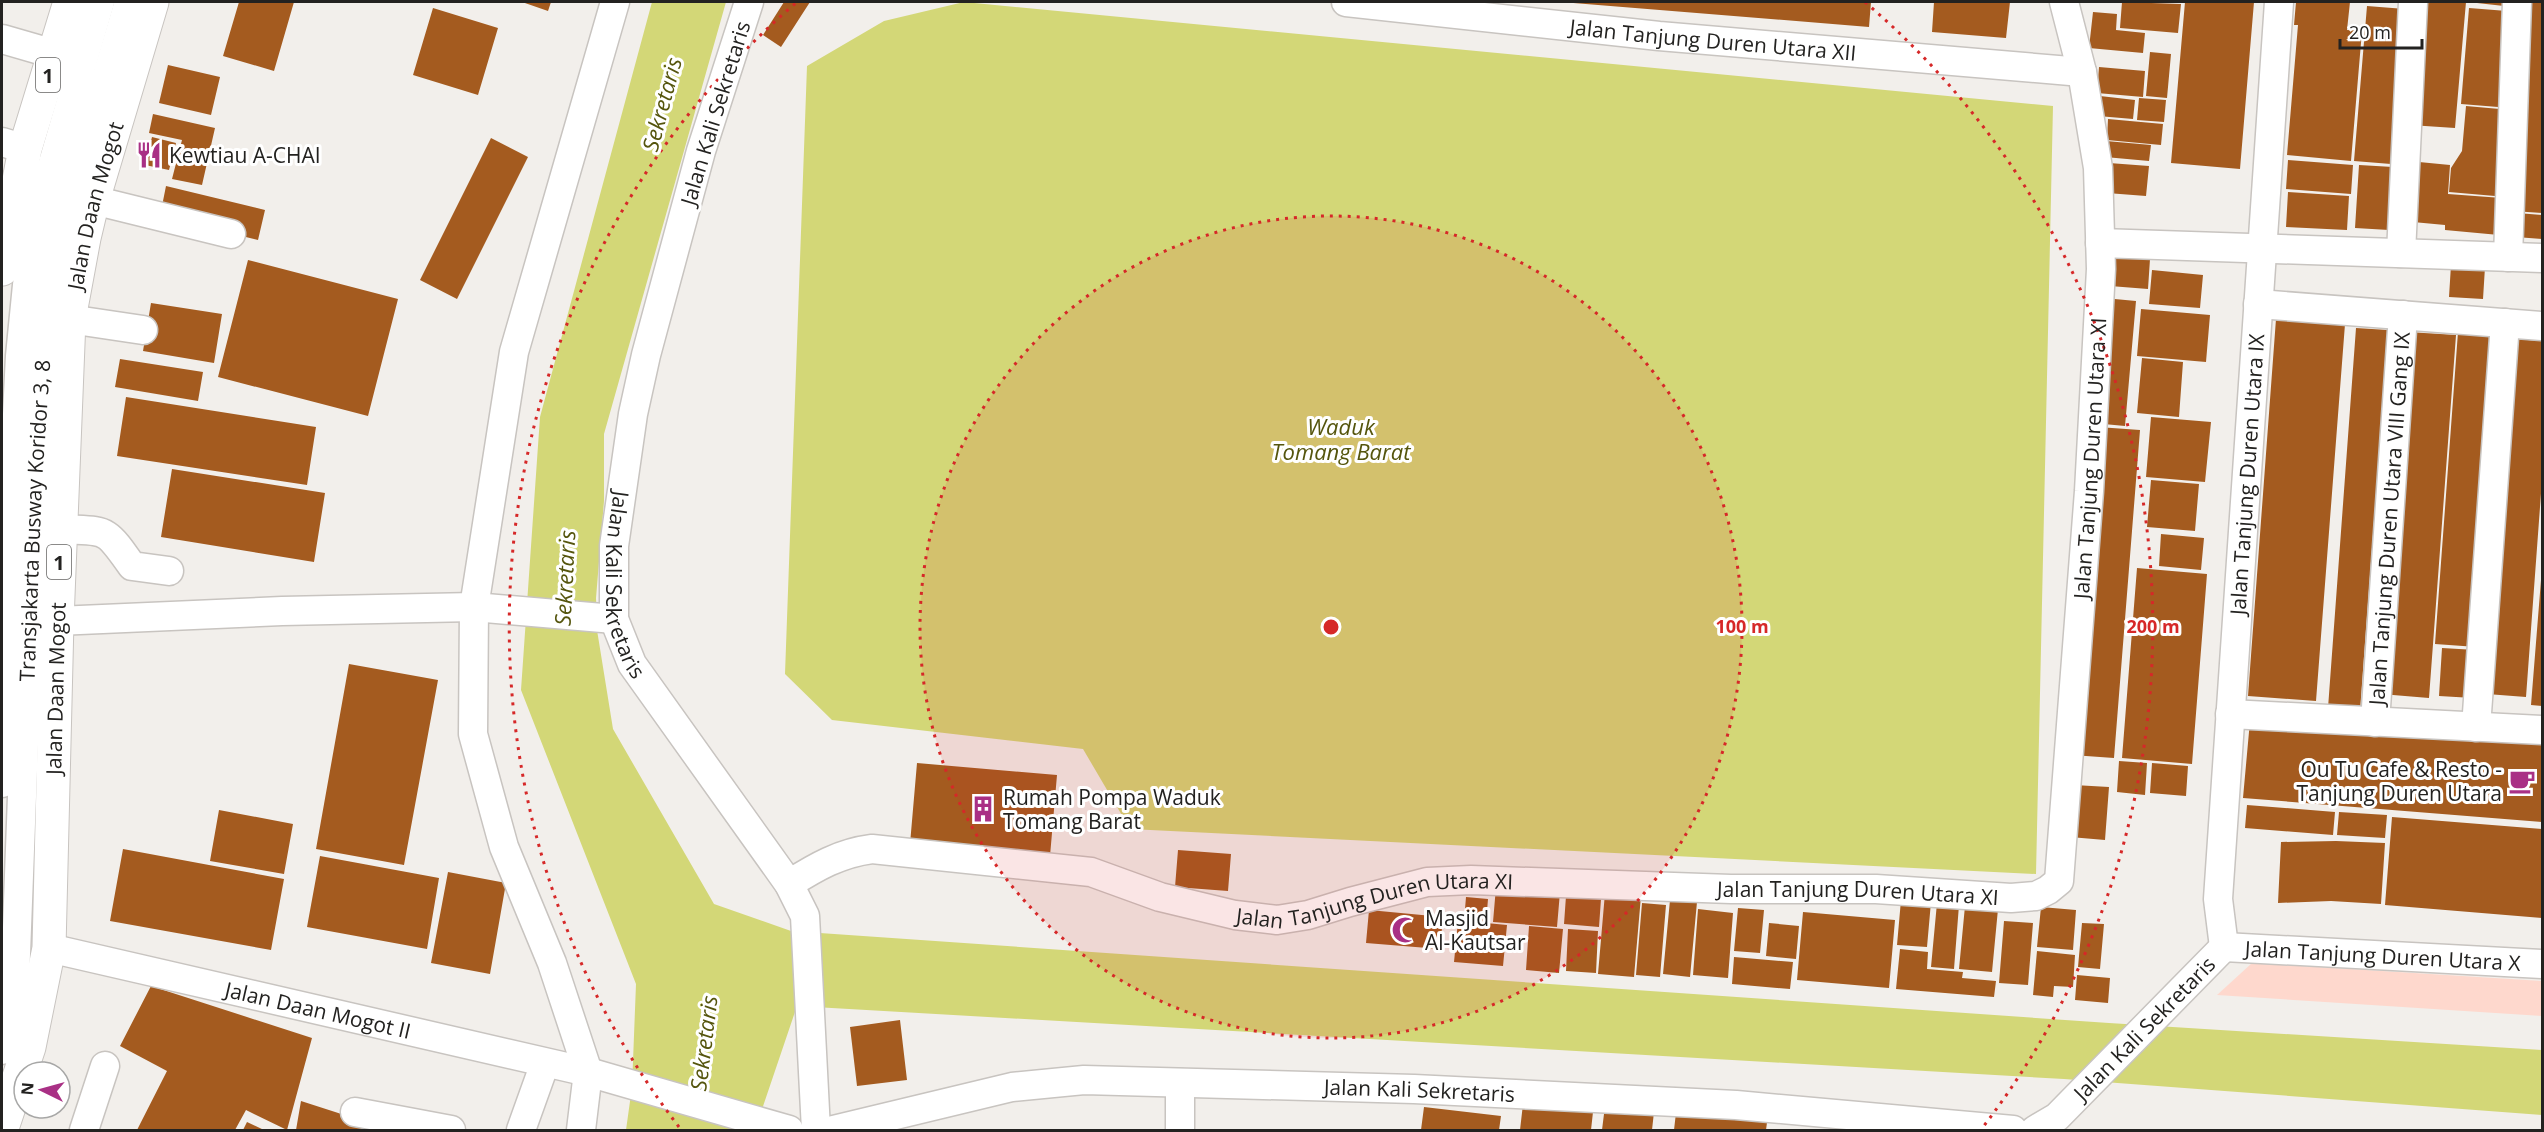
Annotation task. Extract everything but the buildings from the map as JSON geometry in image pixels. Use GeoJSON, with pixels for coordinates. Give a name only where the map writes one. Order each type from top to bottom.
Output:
{"type":"FeatureCollection","features":[{"type":"Feature","properties":{"kind":"highway","name":"1"},"geometry":{"type":"LineString","coordinates":[[2,268],[13,146],[54,54],[70,2]]}},
{"type":"Feature","properties":{"kind":"highway","name":"Jalan Daan Mogot"},"geometry":{"type":"LineString","coordinates":[[2,1128],[29,1047],[49,948],[57,621],[69,319],[93,200],[152,2]]}},
{"type":"Feature","properties":{"kind":"street","name":"Transjakarta Busway Koridor 3, 8"},"geometry":{"type":"LineString","coordinates":[[2,783],[15,434],[27,285],[41,204],[100,2]]}},
{"type":"Feature","properties":{"kind":"street","name":"Transjakarta Busway Koridor 3, 8"},"geometry":{"type":"LineString","coordinates":[[2,1050],[15,980],[34,482],[44,336],[64,219],[129,2]]}},
{"type":"Feature","properties":{"kind":"street"},"geometry":{"type":"LineString","coordinates":[[580,1131],[601,1075],[504,847],[473,734],[474,607],[514,352],[615,2]]}},
{"type":"Feature","properties":{"kind":"street","name":"Jalan Kali Sekretaris"},"geometry":{"type":"LineString","coordinates":[[749,2],[701,151],[637,395],[624,463],[614,546],[611,618],[632,664],[789,884],[805,916],[816,1131]]}},
{"type":"Feature","properties":{"kind":"street","name":"Jalan Tanjung Duren Utara XII"},"geometry":{"type":"LineString","coordinates":[[1346,2],[1659,36],[2082,72]]}},
{"type":"Feature","properties":{"kind":"street","name":"Jalan Tanjung Duren Utara XI"},"geometry":{"type":"LineString","coordinates":[[789,884],[819,866],[850,852],[872,849],[1091,872],[1160,897],[1235,915],[1277,920],[1308,915],[1427,882],[1731,889],[1876,889],[2012,898],[2036,896],[2048,890],[2059,881],[2089,491],[2101,269],[2098,168],[2082,72],[2064,2]]}},
{"type":"Feature","properties":{"kind":"street","name":"Jalan Tanjung Duren Utara IX"},"geometry":{"type":"LineString","coordinates":[[2220,951],[2218,899],[2279,2]]}},
{"type":"Feature","properties":{"kind":"street"},"geometry":{"type":"LineString","coordinates":[[2401,253],[2413,2]]}},
{"type":"Feature","properties":{"kind":"street"},"geometry":{"type":"LineString","coordinates":[[2508,257],[2517,2]]}},
{"type":"Feature","properties":{"kind":"street"},"geometry":{"type":"LineString","coordinates":[[2,39],[54,54]]}},
{"type":"Feature","properties":{"kind":"street"},"geometry":{"type":"LineString","coordinates":[[93,200],[231,234]]}},
{"type":"Feature","properties":{"kind":"street"},"geometry":{"type":"LineString","coordinates":[[2100,243],[2542,258]]}},
{"type":"Feature","properties":{"kind":"street"},"geometry":{"type":"LineString","coordinates":[[2258,304],[2542,326]]}},
{"type":"Feature","properties":{"kind":"street","name":"Jalan Tanjung Duren Utara VIII Gang IX"},"geometry":{"type":"LineString","coordinates":[[2375,722],[2403,315]]}},
{"type":"Feature","properties":{"kind":"street"},"geometry":{"type":"LineString","coordinates":[[69,319],[143,330]]}},
{"type":"Feature","properties":{"kind":"street"},"geometry":{"type":"LineString","coordinates":[[2475,727],[2505,323]]}},
{"type":"Feature","properties":{"kind":"street"},"geometry":{"type":"LineString","coordinates":[[60,529],[102,531],[111,536],[132,566],[169,571]]}},
{"type":"Feature","properties":{"kind":"street"},"geometry":{"type":"LineString","coordinates":[[57,621],[282,611],[474,607],[611,618]]}},
{"type":"Feature","properties":{"kind":"street"},"geometry":{"type":"LineString","coordinates":[[2230,714],[2542,730]]}},
{"type":"Feature","properties":{"kind":"street","name":"Jalan Daan Mogot II"},"geometry":{"type":"LineString","coordinates":[[49,948],[601,1075],[788,1130]]}},
{"type":"Feature","properties":{"kind":"street","name":"Jalan Kali Sekretaris"},"geometry":{"type":"LineString","coordinates":[[2046,1124],[2220,951]]}},
{"type":"Feature","properties":{"kind":"street","name":"Jalan Tanjung Duren Utara X"},"geometry":{"type":"LineString","coordinates":[[2220,951],[2542,964]]}},
{"type":"Feature","properties":{"kind":"street"},"geometry":{"type":"LineString","coordinates":[[521,1131],[545,1062]]}},
{"type":"Feature","properties":{"kind":"street"},"geometry":{"type":"LineString","coordinates":[[84,1131],[105,1066]]}},
{"type":"Feature","properties":{"kind":"street","name":"Jalan Kali Sekretaris"},"geometry":{"type":"LineString","coordinates":[[833,1131],[1012,1087],[1084,1080],[1414,1089],[1736,1105],[2013,1131]]}},
{"type":"Feature","properties":{"kind":"street"},"geometry":{"type":"LineString","coordinates":[[1180,1083],[1180,1131]]}},
{"type":"Feature","properties":{"kind":"street"},"geometry":{"type":"LineString","coordinates":[[355,1112],[451,1131]]}},
{"type":"Feature","properties":{"kind":"shaded area"},"geometry":{"type":"Polygon","coordinates":[[[2252,963],[2542,981],[2542,1016],[2217,995],[2252,963]]]}},
{"type":"Feature","properties":{"kind":"water","name":"Sekretaris"},"geometry":{"type":"Polygon","coordinates":[[[652,2],[726,2],[604,434],[604,501],[596,598],[597,630],[613,729],[714,904],[791,931],[2109,1023],[2542,1050],[2542,1115],[2064,1079],[797,1006],[755,1130],[626,1130],[632,1087],[636,984],[521,690],[540,417],[652,2]]]}},
{"type":"Feature","properties":{"kind":"water","name":"Waduk Tomang Barat"},"geometry":{"type":"Polygon","coordinates":[[[964,2],[2053,106],[2036,874],[1130,829],[1083,749],[832,720],[785,674],[807,66],[884,21],[964,2]]]}},
{"type":"Feature","properties":{"kind":"place","name":"Kewtiau A-CHAI"},"geometry":{"type":"Point","coordinates":[149,155]}},
{"type":"Feature","properties":{"kind":"place","name":"Ou Tu Cafe & Resto - Tanjung Duren Utara"},"geometry":{"type":"Point","coordinates":[2522,781]}},
{"type":"Feature","properties":{"kind":"place","name":"Rumah Pompa Waduk Tomang Barat"},"geometry":{"type":"Point","coordinates":[983,809]}},
{"type":"Feature","properties":{"kind":"place","name":"Masjid Al-Kautsar"},"geometry":{"type":"Point","coordinates":[1405,930]}}]}
